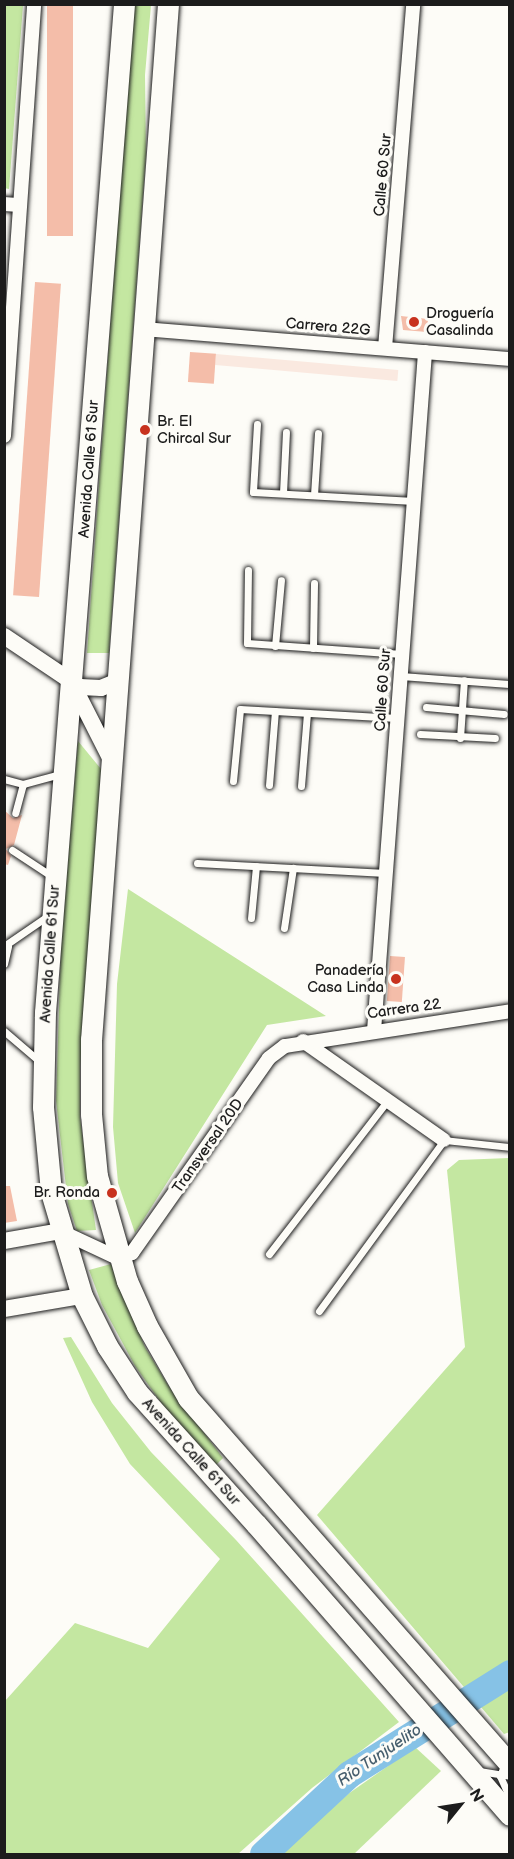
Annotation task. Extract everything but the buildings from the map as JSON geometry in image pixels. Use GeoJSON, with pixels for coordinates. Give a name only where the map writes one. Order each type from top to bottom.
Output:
{"type":"FeatureCollection","features":[{"type":"Feature","properties":{"kind":"main road","name":"Avenida Calle 61 Sur"},"geometry":{"type":"LineString","coordinates":[[124,4],[43,1065],[47,1161],[60,1231],[82,1296],[107,1346],[151,1410],[410,1698],[510,1815]]}},
{"type":"Feature","properties":{"kind":"main road","name":"Avenida Calle 61 Sur"},"geometry":{"type":"LineString","coordinates":[[168,4],[89,1075],[97,1176],[118,1258],[147,1326],[188,1398],[488,1742],[507,1768]]}},
{"type":"Feature","properties":{"kind":"street"},"geometry":{"type":"LineString","coordinates":[[4,436],[34,4]]}},
{"type":"Feature","properties":{"kind":"street","name":"Calle 60 Sur"},"geometry":{"type":"LineString","coordinates":[[385,348],[413,4]]}},
{"type":"Feature","properties":{"kind":"street"},"geometry":{"type":"LineString","coordinates":[[4,204],[21,205]]}},
{"type":"Feature","properties":{"kind":"street","name":"Carrera 22G"},"geometry":{"type":"LineString","coordinates":[[144,329],[510,358]]}},
{"type":"Feature","properties":{"kind":"street","name":"Calle 60 Sur"},"geometry":{"type":"LineString","coordinates":[[374,1030],[425,352]]}},
{"type":"Feature","properties":{"kind":"street"},"geometry":{"type":"LineString","coordinates":[[4,636],[72,683],[101,688],[118,681]]}},
{"type":"Feature","properties":{"kind":"street"},"geometry":{"type":"LineString","coordinates":[[72,683],[113,764]]}},
{"type":"Feature","properties":{"kind":"street","name":"Carrera 22"},"geometry":{"type":"LineString","coordinates":[[303,1041],[510,1011]]}},
{"type":"Feature","properties":{"kind":"street"},"geometry":{"type":"LineString","coordinates":[[303,1041],[444,1140]]}},
{"type":"Feature","properties":{"kind":"street","name":"Transversal 20D"},"geometry":{"type":"LineString","coordinates":[[118,1258],[136,1249],[269,1058],[285,1046],[303,1041]]}},
{"type":"Feature","properties":{"kind":"street"},"geometry":{"type":"LineString","coordinates":[[4,1241],[60,1231],[118,1258]]}},
{"type":"Feature","properties":{"kind":"street"},"geometry":{"type":"LineString","coordinates":[[4,1309],[82,1296]]}},
{"type":"Feature","properties":{"kind":"lane"},"geometry":{"type":"LineString","coordinates":[[257,424],[253,492],[414,501]]}},
{"type":"Feature","properties":{"kind":"lane"},"geometry":{"type":"LineString","coordinates":[[283,493],[286,432]]}},
{"type":"Feature","properties":{"kind":"lane"},"geometry":{"type":"LineString","coordinates":[[314,495],[318,433]]}},
{"type":"Feature","properties":{"kind":"lane"},"geometry":{"type":"LineString","coordinates":[[248,570],[247,643],[402,654]]}},
{"type":"Feature","properties":{"kind":"lane"},"geometry":{"type":"LineString","coordinates":[[275,646],[281,580]]}},
{"type":"Feature","properties":{"kind":"lane"},"geometry":{"type":"LineString","coordinates":[[313,648],[314,584]]}},
{"type":"Feature","properties":{"kind":"lane"},"geometry":{"type":"LineString","coordinates":[[401,676],[509,684]]}},
{"type":"Feature","properties":{"kind":"lane"},"geometry":{"type":"LineString","coordinates":[[460,738],[464,680]]}},
{"type":"Feature","properties":{"kind":"lane"},"geometry":{"type":"LineString","coordinates":[[426,707],[461,713],[504,714]]}},
{"type":"Feature","properties":{"kind":"lane"},"geometry":{"type":"LineString","coordinates":[[233,781],[240,709],[398,718]]}},
{"type":"Feature","properties":{"kind":"lane"},"geometry":{"type":"LineString","coordinates":[[269,785],[275,711]]}},
{"type":"Feature","properties":{"kind":"lane"},"geometry":{"type":"LineString","coordinates":[[301,786],[307,713]]}},
{"type":"Feature","properties":{"kind":"lane"},"geometry":{"type":"LineString","coordinates":[[420,734],[460,738],[495,738]]}},
{"type":"Feature","properties":{"kind":"lane"},"geometry":{"type":"LineString","coordinates":[[4,779],[23,784],[66,773]]}},
{"type":"Feature","properties":{"kind":"lane"},"geometry":{"type":"LineString","coordinates":[[15,813],[23,784]]}},
{"type":"Feature","properties":{"kind":"lane"},"geometry":{"type":"LineString","coordinates":[[12,850],[56,879]]}},
{"type":"Feature","properties":{"kind":"lane"},"geometry":{"type":"LineString","coordinates":[[197,863],[386,873]]}},
{"type":"Feature","properties":{"kind":"lane"},"geometry":{"type":"LineString","coordinates":[[251,918],[256,866]]}},
{"type":"Feature","properties":{"kind":"lane"},"geometry":{"type":"LineString","coordinates":[[285,928],[292,868]]}},
{"type":"Feature","properties":{"kind":"lane"},"geometry":{"type":"LineString","coordinates":[[4,964],[6,946],[53,911]]}},
{"type":"Feature","properties":{"kind":"lane"},"geometry":{"type":"LineString","coordinates":[[4,1031],[43,1065]]}},
{"type":"Feature","properties":{"kind":"lane"},"geometry":{"type":"LineString","coordinates":[[268,1254],[388,1101]]}},
{"type":"Feature","properties":{"kind":"lane"},"geometry":{"type":"LineString","coordinates":[[319,1311],[444,1140],[510,1147]]}},
{"type":"Feature","properties":{"kind":"lane"},"geometry":{"type":"LineString","coordinates":[[468,1765],[507,1768],[510,1798]]}},
{"type":"Feature","properties":{"kind":"shaded area"},"geometry":{"type":"Polygon","coordinates":[[[216,354],[398,370],[397,381],[215,365],[216,354]]]}},
{"type":"Feature","properties":{"kind":"green space"},"geometry":{"type":"Polygon","coordinates":[[[4,5],[23,5],[9,189],[4,188],[4,5]]]}},
{"type":"Feature","properties":{"kind":"green space"},"geometry":{"type":"Polygon","coordinates":[[[133,5],[151,5],[145,75],[146,155],[109,653],[87,653],[133,5]]]}},
{"type":"Feature","properties":{"kind":"green space"},"geometry":{"type":"Polygon","coordinates":[[[78,741],[101,769],[80,1067],[80,1118],[96,1230],[77,1231],[68,1204],[56,1101],[61,943],[78,741]]]}},
{"type":"Feature","properties":{"kind":"green space"},"geometry":{"type":"Polygon","coordinates":[[[128,889],[326,1016],[267,1025],[135,1233],[118,1183],[113,1127],[117,984],[128,889]]]}},
{"type":"Feature","properties":{"kind":"green space"},"geometry":{"type":"Polygon","coordinates":[[[509,1158],[510,1732],[504,1734],[317,1515],[465,1347],[447,1170],[459,1160],[509,1158]]]}},
{"type":"Feature","properties":{"kind":"green space"},"geometry":{"type":"Polygon","coordinates":[[[111,1264],[145,1347],[168,1385],[223,1458],[216,1465],[169,1414],[135,1366],[102,1305],[89,1270],[111,1264]]]}},
{"type":"Feature","properties":{"kind":"green space"},"geometry":{"type":"Polygon","coordinates":[[[71,1337],[112,1403],[151,1452],[236,1540],[399,1722],[312,1788],[238,1854],[5,1854],[5,1701],[75,1623],[148,1648],[220,1559],[130,1464],[92,1402],[63,1338],[71,1337]]]}},
{"type":"Feature","properties":{"kind":"green space"},"geometry":{"type":"Polygon","coordinates":[[[415,1747],[441,1771],[354,1854],[280,1854],[348,1794],[415,1747]]]}},
{"type":"Feature","properties":{"kind":"waterway","name":"Río Tunjuelito"},"geometry":{"type":"LineString","coordinates":[[263,1854],[349,1774],[510,1673]]}},
{"type":"Feature","properties":{"kind":"place","name":"Droguería Casalinda"},"geometry":{"type":"Point","coordinates":[414,322]}},
{"type":"Feature","properties":{"kind":"place","name":"Br. El Chircal Sur"},"geometry":{"type":"Point","coordinates":[145,430]}},
{"type":"Feature","properties":{"kind":"place","name":"Panadería Casa Linda"},"geometry":{"type":"Point","coordinates":[396,979]}},
{"type":"Feature","properties":{"kind":"place","name":"Br. Ronda"},"geometry":{"type":"Point","coordinates":[112,1193]}}]}
